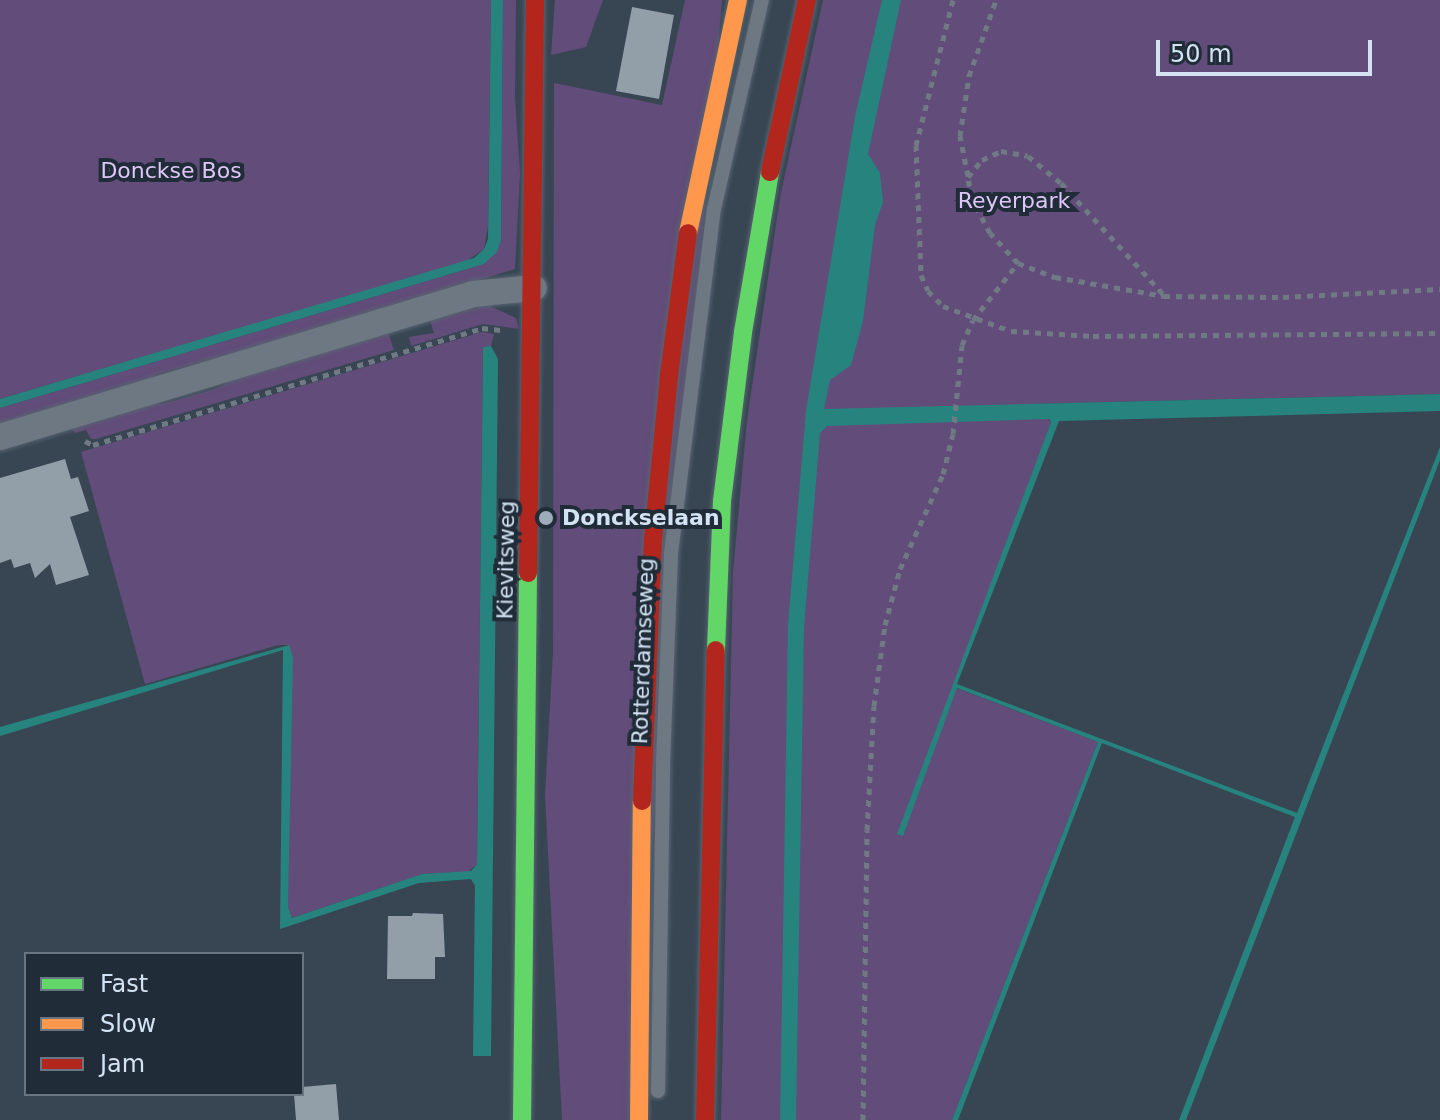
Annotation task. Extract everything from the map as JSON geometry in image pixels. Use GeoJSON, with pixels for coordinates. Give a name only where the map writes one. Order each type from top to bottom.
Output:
{"type":"FeatureCollection","features":[{"type":"Feature","properties":{"kind":"main road","name":"Kievitsweg"},"geometry":{"type":"LineString","coordinates":[[522,1120],[535,0]]}},
{"type":"Feature","properties":{"kind":"main road","name":"Rotterdamseweg"},"geometry":{"type":"LineString","coordinates":[[639,1120],[642,771],[653,539],[669,375],[691,214],[738,0]]}},
{"type":"Feature","properties":{"kind":"main road"},"geometry":{"type":"LineString","coordinates":[[705,1120],[709,835],[722,501],[745,317],[777,133],[807,0]]}},
{"type":"Feature","properties":{"kind":"street"},"geometry":{"type":"LineString","coordinates":[[0,437],[473,294],[534,288]]}},
{"type":"Feature","properties":{"kind":"lane","name":"Rotterdamseweg"},"geometry":{"type":"LineString","coordinates":[[658,1104],[663,763],[671,553],[714,209],[762,0]]}},
{"type":"Feature","properties":{"kind":"path"},"geometry":{"type":"LineString","coordinates":[[953,0],[916,145],[921,275],[928,291],[943,306],[973,320],[1011,331],[1093,336],[1440,333]]}},
{"type":"Feature","properties":{"kind":"path"},"geometry":{"type":"LineString","coordinates":[[996,0],[969,76],[960,136],[971,198],[990,233],[1018,263],[1055,277],[1164,296],[1283,297],[1440,289]]}},
{"type":"Feature","properties":{"kind":"path"},"geometry":{"type":"LineString","coordinates":[[968,177],[982,160],[1001,151],[1028,156],[1061,183],[1164,296]]}},
{"type":"Feature","properties":{"kind":"path"},"geometry":{"type":"LineString","coordinates":[[863,1120],[867,830],[874,706],[885,625],[900,569],[943,474],[953,434],[954,399],[962,345],[973,320],[1018,263]]}},
{"type":"Feature","properties":{"kind":"path"},"geometry":{"type":"LineString","coordinates":[[77,437],[93,445],[482,328],[533,334]]}},
{"type":"Feature","properties":{"kind":"green space","name":"Donckse Bos"},"geometry":{"type":"Polygon","coordinates":[[[0,0],[491,0],[488,226],[484,249],[465,262],[0,399],[0,0]]]}},
{"type":"Feature","properties":{"kind":"green space"},"geometry":{"type":"Polygon","coordinates":[[[503,0],[516,0],[515,97],[520,174],[515,269],[230,357],[211,359],[158,374],[141,384],[0,426],[0,408],[484,264],[501,240],[503,0]]]}},
{"type":"Feature","properties":{"kind":"green space"},"geometry":{"type":"Polygon","coordinates":[[[555,0],[603,0],[586,47],[551,55],[555,0]]]}},
{"type":"Feature","properties":{"kind":"green space"},"geometry":{"type":"Polygon","coordinates":[[[685,0],[722,0],[629,1120],[562,1120],[545,795],[553,652],[554,83],[662,105],[685,0]]]}},
{"type":"Feature","properties":{"kind":"green space","name":"Reyerpark"},"geometry":{"type":"Polygon","coordinates":[[[823,0],[1440,0],[1440,394],[1032,404],[1051,422],[945,708],[949,709],[956,688],[1098,742],[952,1120],[721,1120],[733,572],[747,420],[780,197],[823,0]]]}},
{"type":"Feature","properties":{"kind":"green space"},"geometry":{"type":"Polygon","coordinates":[[[487,305],[516,318],[519,329],[483,324],[411,346],[409,337],[434,333],[430,320],[487,305]]]}},
{"type":"Feature","properties":{"kind":"green space"},"geometry":{"type":"Polygon","coordinates":[[[388,332],[394,350],[96,439],[91,439],[86,430],[75,433],[72,429],[146,405],[166,403],[218,388],[236,378],[388,332]]]}},
{"type":"Feature","properties":{"kind":"green space"},"geometry":{"type":"Polygon","coordinates":[[[482,332],[494,334],[491,346],[483,347],[477,864],[468,872],[422,874],[292,918],[288,907],[289,645],[278,645],[145,684],[81,452],[482,332]]]}},
{"type":"Feature","properties":{"kind":"shaded area"},"geometry":{"type":"Polygon","coordinates":[[[491,0],[503,0],[501,240],[497,252],[484,264],[0,408],[0,399],[474,258],[484,249],[488,239],[491,0]]]}},
{"type":"Feature","properties":{"kind":"shaded area"},"geometry":{"type":"Polygon","coordinates":[[[882,0],[901,0],[868,154],[880,173],[883,202],[875,225],[863,321],[851,365],[830,380],[824,409],[1440,394],[1440,411],[1059,421],[957,684],[1297,813],[1440,447],[1440,460],[1186,1120],[1179,1120],[1295,817],[1102,743],[958,1120],[952,1120],[1098,742],[957,688],[903,836],[897,834],[1051,422],[1049,419],[827,426],[820,433],[804,627],[796,1120],[780,1120],[788,624],[806,410],[855,116],[882,0]]]}},
{"type":"Feature","properties":{"kind":"shaded area"},"geometry":{"type":"Polygon","coordinates":[[[491,346],[498,359],[491,1056],[473,1056],[475,886],[471,879],[419,883],[280,929],[283,650],[0,736],[0,727],[289,645],[293,657],[288,907],[292,918],[422,874],[471,871],[477,864],[483,347],[491,346]]]}},
{"type":"Feature","properties":{"kind":"building"},"geometry":{"type":"Polygon","coordinates":[[[632,7],[674,15],[659,99],[616,91],[632,7]]]}},
{"type":"Feature","properties":{"kind":"building"},"geometry":{"type":"Polygon","coordinates":[[[65,459],[71,479],[78,477],[89,511],[70,517],[89,575],[56,585],[50,564],[35,578],[30,563],[14,568],[11,559],[0,563],[0,478],[65,459]]]}},
{"type":"Feature","properties":{"kind":"building"},"geometry":{"type":"Polygon","coordinates":[[[413,913],[443,914],[445,957],[435,957],[435,979],[387,979],[388,916],[412,916],[413,913]]]}},
{"type":"Feature","properties":{"kind":"building"},"geometry":{"type":"Polygon","coordinates":[[[336,1084],[339,1120],[296,1120],[294,1096],[304,1096],[304,1087],[336,1084]]]}},
{"type":"Feature","properties":{"kind":"traffic: fast"},"geometry":{"type":"LineString","coordinates":[[716,650],[722,501],[743,332],[770,172]]}},
{"type":"Feature","properties":{"kind":"traffic: fast"},"geometry":{"type":"LineString","coordinates":[[522,1120],[528,573]]}},
{"type":"Feature","properties":{"kind":"traffic: slow"},"geometry":{"type":"LineString","coordinates":[[688,233],[738,0]]}},
{"type":"Feature","properties":{"kind":"traffic: slow"},"geometry":{"type":"LineString","coordinates":[[639,1120],[642,801]]}},
{"type":"Feature","properties":{"kind":"traffic: jam"},"geometry":{"type":"LineString","coordinates":[[528,573],[535,0]]}},
{"type":"Feature","properties":{"kind":"traffic: jam"},"geometry":{"type":"LineString","coordinates":[[770,172],[807,0]]}},
{"type":"Feature","properties":{"kind":"traffic: jam"},"geometry":{"type":"LineString","coordinates":[[642,801],[653,539],[669,375],[688,233]]}},
{"type":"Feature","properties":{"kind":"traffic: jam"},"geometry":{"type":"LineString","coordinates":[[705,1120],[716,650]]}},
{"type":"Feature","properties":{"kind":"place","name":"Donckselaan"},"geometry":{"type":"Point","coordinates":[546,518]}}]}
